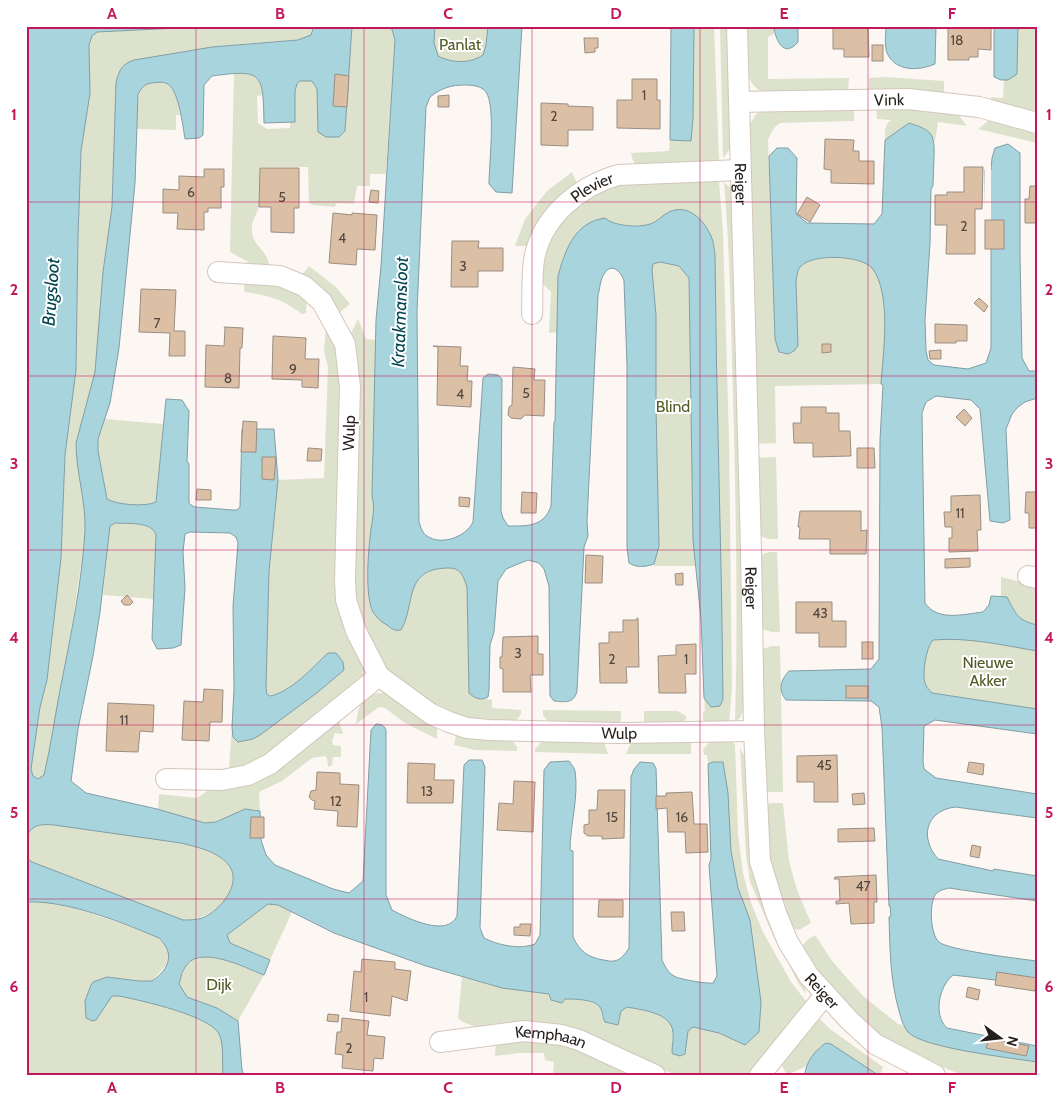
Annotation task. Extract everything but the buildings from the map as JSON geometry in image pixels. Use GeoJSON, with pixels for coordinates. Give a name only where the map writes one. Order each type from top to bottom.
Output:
{"type":"FeatureCollection","features":[{"type":"Feature","properties":{"kind":"street","name":"Reiger"},"geometry":{"type":"LineString","coordinates":[[737,26],[754,732],[760,861],[776,913],[788,942],[809,976],[849,1020],[875,1044],[935,1075]]}},
{"type":"Feature","properties":{"kind":"street","name":"Vink"},"geometry":{"type":"LineString","coordinates":[[739,102],[908,99],[979,107],[1037,123]]}},
{"type":"Feature","properties":{"kind":"street","name":"Plevier"},"geometry":{"type":"LineString","coordinates":[[532,314],[534,256],[543,232],[554,217],[575,196],[601,180],[618,175],[740,170]]}},
{"type":"Feature","properties":{"kind":"street","name":"Wulp"},"geometry":{"type":"LineString","coordinates":[[218,272],[280,276],[304,286],[322,302],[345,344],[350,386],[346,600],[356,631],[379,676],[431,714],[467,728],[619,733],[754,732]]}},
{"type":"Feature","properties":{"kind":"street"},"geometry":{"type":"LineString","coordinates":[[166,779],[222,780],[248,775],[270,764],[379,676]]}},
{"type":"Feature","properties":{"kind":"street"},"geometry":{"type":"LineString","coordinates":[[760,1075],[825,995]]}},
{"type":"Feature","properties":{"kind":"street","name":"Kemphaan"},"geometry":{"type":"LineString","coordinates":[[440,1042],[524,1030],[562,1035],[579,1040],[655,1075]]}},
{"type":"Feature","properties":{"kind":"green space"},"geometry":{"type":"Polygon","coordinates":[[[217,26],[314,26],[311,35],[298,40],[184,51],[135,60],[122,67],[116,83],[112,207],[103,272],[95,372],[76,443],[85,520],[84,548],[58,709],[44,775],[38,779],[33,776],[31,769],[40,707],[47,680],[61,558],[65,455],[76,370],[81,151],[90,93],[89,45],[92,36],[97,32],[217,26]]]}},
{"type":"Feature","properties":{"kind":"green space"},"geometry":{"type":"Polygon","coordinates":[[[352,26],[391,26],[395,40],[386,174],[370,174],[370,186],[357,186],[354,204],[336,203],[335,207],[309,203],[308,167],[260,167],[260,201],[252,224],[252,232],[269,266],[252,264],[230,252],[234,73],[251,74],[258,79],[263,95],[257,96],[258,123],[267,129],[290,128],[290,122],[295,122],[294,100],[297,85],[300,81],[312,81],[339,137],[345,131],[352,26]]]}},
{"type":"Feature","properties":{"kind":"green space","name":"Panlat"},"geometry":{"type":"Polygon","coordinates":[[[435,26],[488,26],[483,55],[461,62],[438,57],[434,43],[435,26]]]}},
{"type":"Feature","properties":{"kind":"green space"},"geometry":{"type":"Polygon","coordinates":[[[694,26],[714,26],[719,161],[713,163],[636,166],[631,153],[669,151],[670,140],[691,141],[694,26]]]}},
{"type":"Feature","properties":{"kind":"green space"},"geometry":{"type":"Polygon","coordinates":[[[720,26],[729,26],[732,142],[730,149],[723,158],[720,26]]]}},
{"type":"Feature","properties":{"kind":"green space"},"geometry":{"type":"Polygon","coordinates":[[[746,26],[774,26],[774,34],[768,37],[768,79],[849,78],[848,93],[764,93],[756,88],[751,82],[746,64],[746,26]]]}},
{"type":"Feature","properties":{"kind":"green space"},"geometry":{"type":"Polygon","coordinates":[[[1018,26],[1037,26],[1037,114],[992,102],[991,97],[1003,98],[1004,80],[1008,80],[1017,74],[1018,26]]]}},
{"type":"Feature","properties":{"kind":"green space"},"geometry":{"type":"Polygon","coordinates":[[[885,77],[944,81],[944,95],[869,92],[869,78],[885,77]]]}},
{"type":"Feature","properties":{"kind":"green space"},"geometry":{"type":"Polygon","coordinates":[[[151,82],[161,82],[173,91],[177,100],[180,115],[176,115],[176,130],[137,129],[138,104],[142,87],[151,82]]]}},
{"type":"Feature","properties":{"kind":"green space"},"geometry":{"type":"Polygon","coordinates":[[[854,106],[854,121],[781,123],[776,126],[768,140],[775,339],[780,354],[791,353],[798,344],[796,281],[800,267],[806,262],[825,257],[847,258],[866,263],[872,268],[878,279],[884,308],[885,324],[881,384],[775,386],[776,443],[755,444],[749,126],[756,114],[761,112],[854,106]]]}},
{"type":"Feature","properties":{"kind":"green space"},"geometry":{"type":"Polygon","coordinates":[[[876,107],[955,110],[967,126],[938,122],[935,141],[924,129],[909,123],[885,140],[886,126],[891,120],[877,119],[876,107]]]}},
{"type":"Feature","properties":{"kind":"green space"},"geometry":{"type":"Polygon","coordinates":[[[992,118],[1037,128],[1037,143],[978,129],[992,118]]]}},
{"type":"Feature","properties":{"kind":"green space"},"geometry":{"type":"Polygon","coordinates":[[[572,172],[577,184],[529,246],[515,246],[525,219],[547,191],[572,172]]]}},
{"type":"Feature","properties":{"kind":"green space"},"geometry":{"type":"Polygon","coordinates":[[[719,180],[723,233],[729,438],[732,687],[729,725],[706,725],[703,720],[703,712],[705,711],[704,698],[711,707],[723,699],[715,255],[676,209],[648,225],[623,225],[609,221],[573,238],[563,258],[558,276],[557,332],[549,333],[551,292],[540,281],[540,267],[551,232],[585,199],[616,184],[719,180]]]}},
{"type":"Feature","properties":{"kind":"green space"},"geometry":{"type":"Polygon","coordinates":[[[724,182],[730,188],[733,197],[745,706],[740,718],[735,722],[735,479],[728,236],[724,182]]]}},
{"type":"Feature","properties":{"kind":"green space","name":"Blind"},"geometry":{"type":"Polygon","coordinates":[[[660,262],[679,266],[689,278],[693,540],[696,566],[654,566],[659,546],[656,315],[652,270],[653,264],[660,262]]]}},
{"type":"Feature","properties":{"kind":"green space"},"geometry":{"type":"Polygon","coordinates":[[[309,266],[336,287],[350,304],[339,313],[300,277],[309,266]]]}},
{"type":"Feature","properties":{"kind":"green space"},"geometry":{"type":"Polygon","coordinates":[[[245,279],[279,283],[307,298],[306,313],[302,314],[275,298],[244,292],[245,279]]]}},
{"type":"Feature","properties":{"kind":"green space"},"geometry":{"type":"Polygon","coordinates":[[[358,319],[366,339],[376,340],[373,512],[368,566],[368,585],[373,612],[404,624],[411,593],[423,575],[442,568],[451,567],[459,570],[465,579],[467,587],[469,637],[477,698],[492,700],[492,708],[521,710],[521,714],[514,723],[484,722],[463,717],[425,701],[384,666],[372,647],[352,586],[350,335],[358,319]]]}},
{"type":"Feature","properties":{"kind":"green space"},"geometry":{"type":"Polygon","coordinates":[[[326,328],[330,328],[341,367],[336,564],[363,664],[363,676],[361,681],[267,756],[243,767],[231,770],[229,768],[232,727],[233,737],[253,739],[318,692],[344,670],[343,662],[328,653],[299,680],[282,692],[268,694],[266,688],[269,571],[278,480],[324,478],[328,367],[324,351],[326,328]]]}},
{"type":"Feature","properties":{"kind":"green space"},"geometry":{"type":"Polygon","coordinates":[[[105,419],[163,424],[156,502],[131,505],[107,499],[98,451],[98,439],[105,419]]]}},
{"type":"Feature","properties":{"kind":"green space"},"geometry":{"type":"Polygon","coordinates":[[[776,457],[778,539],[769,539],[757,535],[756,458],[776,457]]]}},
{"type":"Feature","properties":{"kind":"green space"},"geometry":{"type":"Polygon","coordinates":[[[115,523],[144,525],[154,531],[156,535],[154,599],[103,595],[110,526],[115,523]]]}},
{"type":"Feature","properties":{"kind":"green space"},"geometry":{"type":"Polygon","coordinates":[[[769,552],[777,552],[780,632],[772,632],[760,628],[758,556],[769,552]]]}},
{"type":"Feature","properties":{"kind":"green space"},"geometry":{"type":"Polygon","coordinates":[[[1001,577],[1037,586],[1037,625],[1025,621],[1018,616],[1007,597],[1001,597],[1001,577]]]}},
{"type":"Feature","properties":{"kind":"green space","name":"Nieuwe Akker"},"geometry":{"type":"Polygon","coordinates":[[[933,640],[972,641],[1037,651],[1037,709],[932,693],[925,684],[924,673],[925,661],[933,640]]]}},
{"type":"Feature","properties":{"kind":"green space"},"geometry":{"type":"Polygon","coordinates":[[[772,646],[780,646],[783,792],[763,790],[760,650],[772,646]]]}},
{"type":"Feature","properties":{"kind":"green space"},"geometry":{"type":"Polygon","coordinates":[[[384,693],[437,724],[437,739],[405,723],[385,708],[379,707],[356,724],[362,701],[370,695],[384,693]]]}},
{"type":"Feature","properties":{"kind":"green space"},"geometry":{"type":"Polygon","coordinates":[[[543,710],[621,711],[621,721],[618,725],[550,724],[543,715],[543,710]]]}},
{"type":"Feature","properties":{"kind":"green space"},"geometry":{"type":"Polygon","coordinates":[[[644,711],[678,711],[687,717],[682,725],[647,725],[644,721],[644,711]]]}},
{"type":"Feature","properties":{"kind":"green space"},"geometry":{"type":"Polygon","coordinates":[[[339,721],[343,734],[335,733],[332,741],[333,745],[341,746],[341,757],[333,757],[332,765],[328,767],[325,756],[312,758],[282,781],[259,792],[260,811],[255,809],[216,822],[205,823],[158,810],[159,794],[197,798],[210,789],[339,721]]]}},
{"type":"Feature","properties":{"kind":"green space"},"geometry":{"type":"Polygon","coordinates":[[[457,731],[511,738],[517,747],[517,751],[475,750],[454,745],[457,731]]]}},
{"type":"Feature","properties":{"kind":"green space"},"geometry":{"type":"Polygon","coordinates":[[[544,739],[603,739],[608,754],[535,752],[535,749],[544,739]]]}},
{"type":"Feature","properties":{"kind":"green space"},"geometry":{"type":"Polygon","coordinates":[[[632,740],[691,741],[691,754],[626,754],[632,740]]]}},
{"type":"Feature","properties":{"kind":"green space"},"geometry":{"type":"Polygon","coordinates":[[[710,741],[729,741],[735,744],[738,834],[743,873],[751,903],[763,932],[791,982],[806,1001],[752,1075],[675,1075],[575,1030],[481,1029],[458,1018],[462,977],[502,988],[549,994],[565,999],[581,999],[598,1005],[601,1008],[602,1017],[618,1025],[621,1011],[627,1007],[660,1015],[670,1023],[673,1029],[673,1054],[682,1056],[685,1054],[688,1031],[693,1027],[719,1033],[745,1045],[759,1031],[761,1002],[750,920],[738,888],[731,851],[728,793],[723,763],[713,762],[708,764],[707,755],[704,755],[703,750],[710,741]]]}},
{"type":"Feature","properties":{"kind":"green space"},"geometry":{"type":"Polygon","coordinates":[[[740,748],[746,758],[750,847],[804,984],[806,994],[775,940],[750,882],[746,855],[740,748]]]}},
{"type":"Feature","properties":{"kind":"green space"},"geometry":{"type":"Polygon","coordinates":[[[770,803],[783,803],[789,861],[797,890],[811,923],[799,930],[791,928],[771,874],[764,808],[770,803]]]}},
{"type":"Feature","properties":{"kind":"green space"},"geometry":{"type":"Polygon","coordinates":[[[38,824],[105,831],[190,845],[216,855],[228,864],[233,875],[233,886],[228,896],[208,914],[196,919],[183,920],[32,862],[26,857],[26,843],[28,834],[38,824]]]}},
{"type":"Feature","properties":{"kind":"green space"},"geometry":{"type":"Polygon","coordinates":[[[42,901],[73,907],[148,933],[162,941],[170,954],[168,963],[152,981],[107,977],[96,1020],[114,995],[154,1003],[201,1020],[212,1027],[221,1037],[223,1075],[26,1075],[26,902],[42,901]]]}},
{"type":"Feature","properties":{"kind":"green space","name":"Dijk"},"geometry":{"type":"Polygon","coordinates":[[[268,904],[278,905],[292,912],[270,960],[230,943],[227,935],[268,904]]]}},
{"type":"Feature","properties":{"kind":"green space"},"geometry":{"type":"Polygon","coordinates":[[[815,935],[832,961],[863,996],[898,1024],[903,1025],[909,1033],[924,1041],[1037,1062],[1037,1075],[964,1075],[918,1057],[873,1030],[831,991],[801,949],[806,941],[815,935]]]}},
{"type":"Feature","properties":{"kind":"green space","name":"Dijk"},"geometry":{"type":"Polygon","coordinates":[[[208,956],[264,975],[238,1021],[217,1008],[187,997],[179,984],[183,971],[188,964],[208,956]]]}},
{"type":"Feature","properties":{"kind":"green space"},"geometry":{"type":"Polygon","coordinates":[[[819,1018],[830,1029],[883,1067],[880,1075],[820,1046],[805,1067],[787,1075],[780,1062],[819,1018]]]}},
{"type":"Feature","properties":{"kind":"green space"},"geometry":{"type":"Polygon","coordinates":[[[513,1039],[556,1040],[639,1075],[553,1075],[554,1062],[545,1060],[544,1053],[495,1056],[496,1042],[513,1039]]]}},
{"type":"Feature","properties":{"kind":"water","name":"Brugsloot"},"geometry":{"type":"Polygon","coordinates":[[[26,26],[217,26],[97,32],[92,36],[89,45],[90,93],[81,151],[76,370],[65,455],[61,558],[47,680],[40,707],[31,769],[33,776],[38,779],[44,775],[79,589],[85,520],[76,443],[95,372],[103,272],[112,207],[116,83],[118,74],[127,63],[134,60],[212,47],[298,40],[311,35],[314,26],[352,26],[345,131],[339,137],[326,137],[318,132],[317,89],[312,81],[300,81],[297,84],[295,91],[295,122],[264,123],[263,94],[261,84],[257,78],[242,73],[212,76],[204,85],[203,135],[199,138],[185,139],[178,103],[170,86],[159,82],[145,85],[140,90],[138,95],[135,183],[119,348],[110,403],[98,439],[98,451],[107,499],[117,503],[132,505],[156,502],[166,399],[182,400],[189,411],[187,461],[189,464],[189,503],[195,507],[237,510],[240,507],[242,429],[274,429],[278,480],[269,571],[267,694],[270,696],[286,690],[309,672],[328,653],[336,653],[343,662],[344,670],[260,735],[253,739],[238,742],[233,737],[232,727],[234,689],[233,606],[238,543],[236,537],[230,533],[190,532],[185,534],[183,552],[185,588],[181,645],[173,648],[157,649],[152,639],[156,535],[150,527],[144,525],[115,523],[110,526],[100,612],[78,729],[71,781],[86,793],[157,809],[205,823],[216,822],[245,809],[260,811],[261,840],[266,855],[275,865],[333,889],[349,893],[363,881],[371,730],[376,724],[381,725],[386,730],[386,895],[392,910],[417,921],[436,926],[452,922],[457,916],[464,765],[469,760],[482,760],[485,767],[480,928],[484,938],[490,941],[502,945],[522,947],[535,944],[540,935],[544,770],[550,762],[569,761],[575,770],[576,781],[570,850],[573,851],[573,937],[582,950],[589,955],[598,959],[613,961],[621,958],[629,948],[631,777],[634,769],[640,762],[653,763],[656,768],[662,960],[668,971],[674,976],[687,980],[713,983],[717,976],[709,865],[711,859],[708,764],[723,762],[728,793],[731,851],[738,888],[750,920],[761,1002],[759,1032],[745,1045],[719,1033],[693,1027],[688,1031],[685,1054],[680,1056],[673,1054],[671,1025],[667,1020],[654,1013],[627,1007],[621,1011],[618,1025],[605,1022],[601,1009],[593,1002],[565,999],[562,1003],[551,1000],[549,994],[502,988],[426,966],[334,933],[278,905],[268,904],[227,935],[230,943],[270,960],[264,975],[222,959],[199,958],[190,961],[182,972],[179,984],[187,997],[217,1008],[238,1021],[244,1075],[223,1075],[221,1041],[215,1029],[204,1022],[175,1010],[142,1001],[112,996],[96,1020],[93,1021],[86,1018],[85,1001],[93,982],[107,977],[152,981],[166,966],[169,955],[167,949],[159,938],[94,913],[42,902],[26,902],[26,857],[32,862],[183,920],[202,918],[216,909],[228,895],[233,879],[232,871],[223,859],[206,850],[181,843],[54,825],[40,825],[33,828],[26,839],[26,26]]]}},
{"type":"Feature","properties":{"kind":"water","name":"Kraakmansloot"},"geometry":{"type":"Polygon","coordinates":[[[391,26],[435,26],[434,43],[438,56],[461,62],[483,55],[488,26],[522,26],[512,193],[496,192],[489,184],[491,110],[489,99],[482,88],[468,85],[446,88],[430,97],[426,107],[417,312],[419,522],[427,536],[439,540],[453,538],[465,532],[473,522],[483,378],[488,374],[498,375],[502,379],[501,511],[503,518],[508,526],[528,525],[539,522],[548,513],[551,506],[555,422],[558,276],[568,247],[579,231],[586,225],[605,218],[626,226],[639,226],[653,223],[669,212],[683,210],[689,211],[700,219],[711,236],[715,255],[723,699],[720,706],[711,707],[704,698],[701,619],[693,540],[689,278],[679,266],[660,262],[653,264],[652,270],[656,315],[659,546],[654,564],[645,566],[635,566],[629,563],[627,548],[627,365],[624,281],[621,274],[613,268],[607,270],[601,282],[598,295],[587,521],[588,536],[584,547],[577,691],[574,698],[565,702],[554,701],[550,696],[549,586],[544,569],[539,563],[528,560],[506,569],[498,581],[494,632],[490,645],[488,697],[483,699],[469,693],[467,587],[463,576],[458,571],[447,568],[423,574],[413,590],[401,630],[392,629],[377,618],[373,612],[369,596],[368,565],[373,512],[376,320],[395,40],[391,26]]]}},
{"type":"Feature","properties":{"kind":"water"},"geometry":{"type":"Polygon","coordinates":[[[671,26],[694,26],[691,141],[670,140],[671,26]]]}},
{"type":"Feature","properties":{"kind":"water"},"geometry":{"type":"Polygon","coordinates":[[[774,26],[798,26],[798,42],[788,49],[781,46],[776,37],[774,26]]]}},
{"type":"Feature","properties":{"kind":"water"},"geometry":{"type":"Polygon","coordinates":[[[886,26],[936,26],[935,64],[923,68],[905,68],[894,63],[886,51],[886,26]]]}},
{"type":"Feature","properties":{"kind":"water"},"geometry":{"type":"Polygon","coordinates":[[[994,26],[1018,26],[1017,74],[1008,80],[994,77],[994,26]]]}},
{"type":"Feature","properties":{"kind":"water"},"geometry":{"type":"Polygon","coordinates":[[[909,123],[927,131],[933,138],[934,143],[925,320],[926,351],[928,360],[934,365],[968,369],[986,363],[991,348],[991,248],[986,248],[985,170],[991,170],[995,148],[1008,144],[1020,153],[1022,358],[1029,371],[1037,371],[1037,398],[1025,402],[1018,407],[1012,414],[1006,429],[1010,520],[1003,523],[990,521],[980,409],[971,400],[936,396],[926,402],[922,413],[925,603],[937,613],[960,615],[983,612],[989,605],[991,596],[1007,597],[1018,616],[1025,621],[1037,625],[1037,651],[972,641],[933,640],[925,661],[924,679],[925,684],[932,693],[1037,709],[1037,734],[935,720],[924,726],[923,761],[924,769],[936,778],[1037,794],[1037,818],[955,807],[945,809],[937,814],[928,826],[927,834],[932,851],[938,859],[993,871],[994,869],[1037,876],[1037,901],[949,888],[939,891],[935,896],[931,917],[936,938],[945,945],[985,954],[1037,961],[1037,985],[953,975],[941,993],[939,1008],[940,1016],[947,1028],[1037,1046],[1037,1062],[989,1055],[931,1043],[917,1038],[906,1030],[896,999],[891,964],[889,917],[891,916],[889,906],[882,728],[879,707],[871,701],[786,700],[781,689],[782,682],[789,671],[871,669],[879,659],[880,440],[883,385],[881,384],[885,324],[882,292],[872,268],[857,260],[847,258],[815,259],[806,262],[800,267],[797,274],[798,346],[788,354],[779,352],[775,339],[769,156],[777,148],[788,148],[797,158],[796,214],[807,223],[874,224],[882,214],[885,140],[909,123]]]}},
{"type":"Feature","properties":{"kind":"water"},"geometry":{"type":"Polygon","coordinates":[[[826,1043],[831,1044],[878,1075],[805,1075],[805,1070],[812,1057],[826,1043]]]}},
{"type":"Feature","properties":{"kind":"pier"},"geometry":{"type":"Polygon","coordinates":[[[990,156],[991,220],[985,220],[985,168],[989,168],[990,156]]]}}]}
